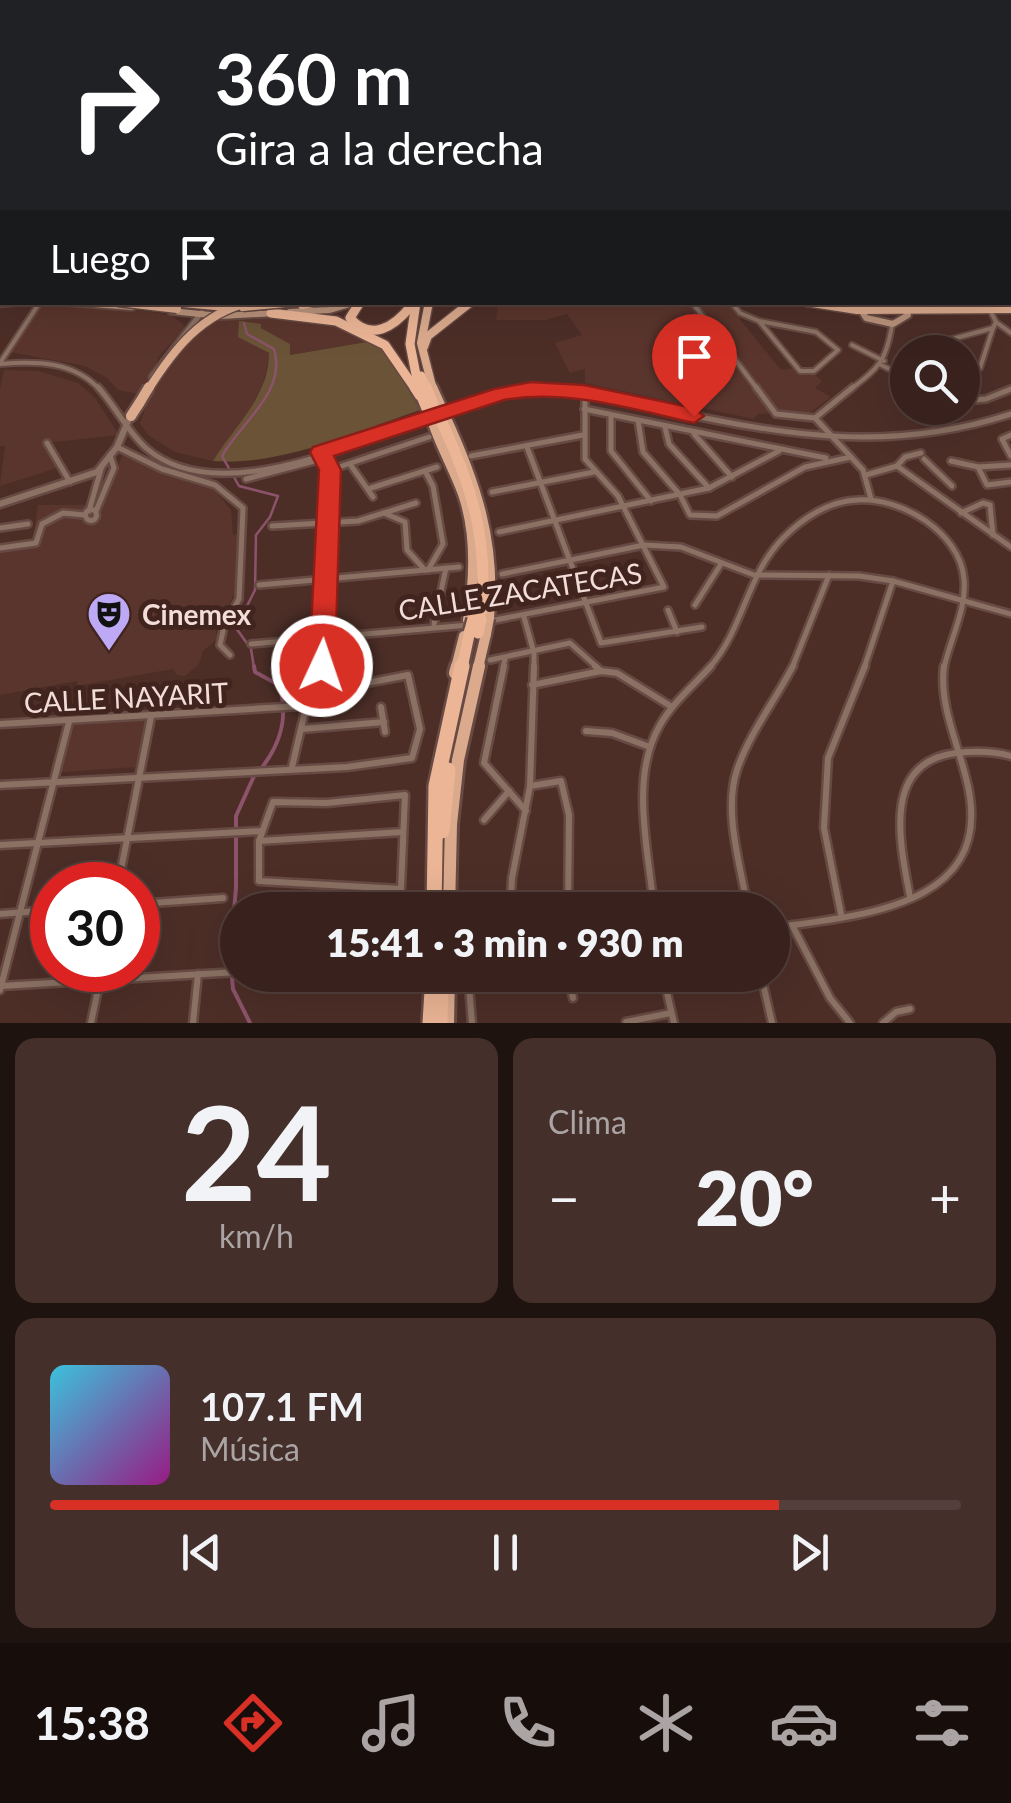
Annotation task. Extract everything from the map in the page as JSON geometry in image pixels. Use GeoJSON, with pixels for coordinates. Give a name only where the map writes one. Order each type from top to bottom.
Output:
{"type":"FeatureCollection","features":[{"type":"Feature","properties":{"kind":"highway"},"geometry":{"type":"LineString","coordinates":[[356,305],[350,312],[352,322],[362,330],[377,332],[396,325],[420,305]]}},
{"type":"Feature","properties":{"kind":"highway"},"geometry":{"type":"LineString","coordinates":[[420,395],[408,345],[421,305]]}},
{"type":"Feature","properties":{"kind":"highway"},"geometry":{"type":"LineString","coordinates":[[422,305],[415,333],[416,356],[462,480],[476,531],[478,585],[476,626],[445,786],[436,892]]}},
{"type":"Feature","properties":{"kind":"highway"},"geometry":{"type":"LineString","coordinates":[[268,308],[336,321],[384,345],[437,414]]}},
{"type":"Feature","properties":{"kind":"highway"},"geometry":{"type":"LineString","coordinates":[[427,1023],[429,992]]}},
{"type":"Feature","properties":{"kind":"highway"},"geometry":{"type":"LineString","coordinates":[[444,1023],[445,992]]}},
{"type":"Feature","properties":{"kind":"main road"},"geometry":{"type":"LineString","coordinates":[[93,305],[155,311],[169,306],[264,305]]}},
{"type":"Feature","properties":{"kind":"main road"},"geometry":{"type":"LineString","coordinates":[[152,305],[230,312],[293,305]]}},
{"type":"Feature","properties":{"kind":"main road"},"geometry":{"type":"LineString","coordinates":[[131,416],[171,355],[194,332],[228,306],[235,305]]}},
{"type":"Feature","properties":{"kind":"main road"},"geometry":{"type":"LineString","coordinates":[[207,309],[236,305]]}},
{"type":"Feature","properties":{"kind":"main road"},"geometry":{"type":"LineString","coordinates":[[207,309],[237,305]]}},
{"type":"Feature","properties":{"kind":"main road"},"geometry":{"type":"LineString","coordinates":[[191,329],[268,308],[322,311],[346,305]]}},
{"type":"Feature","properties":{"kind":"main road"},"geometry":{"type":"LineString","coordinates":[[422,305],[424,368],[437,414]]}},
{"type":"Feature","properties":{"kind":"main road"},"geometry":{"type":"LineString","coordinates":[[425,305],[442,314],[458,305]]}},
{"type":"Feature","properties":{"kind":"main road"},"geometry":{"type":"LineString","coordinates":[[424,368],[424,343],[428,336],[468,305]]}},
{"type":"Feature","properties":{"kind":"main road"},"geometry":{"type":"LineString","coordinates":[[169,306],[234,316]]}},
{"type":"Feature","properties":{"kind":"main road"},"geometry":{"type":"LineString","coordinates":[[851,306],[1011,308]]}},
{"type":"Feature","properties":{"kind":"main road"},"geometry":{"type":"LineString","coordinates":[[851,306],[871,320],[893,324],[910,307]]}},
{"type":"Feature","properties":{"kind":"main road"},"geometry":{"type":"LineString","coordinates":[[207,309],[215,322]]}},
{"type":"Feature","properties":{"kind":"main road"},"geometry":{"type":"LineString","coordinates":[[450,892],[451,824],[476,626]]}},
{"type":"Feature","properties":{"kind":"street"},"geometry":{"type":"LineString","coordinates":[[44,0],[51,0]]}},
{"type":"Feature","properties":{"kind":"street"},"geometry":{"type":"LineString","coordinates":[[210,0],[219,0]]}},
{"type":"Feature","properties":{"kind":"street"},"geometry":{"type":"LineString","coordinates":[[0,363],[38,305]]}},
{"type":"Feature","properties":{"kind":"street"},"geometry":{"type":"LineString","coordinates":[[694,305],[776,414],[815,418],[866,474],[871,499]]}},
{"type":"Feature","properties":{"kind":"street"},"geometry":{"type":"LineString","coordinates":[[733,305],[737,312],[758,320],[806,329],[834,342],[838,350],[814,371],[800,371],[758,320]]}},
{"type":"Feature","properties":{"kind":"street"},"geometry":{"type":"LineString","coordinates":[[980,368],[995,325],[994,306]]}},
{"type":"Feature","properties":{"kind":"street"},"geometry":{"type":"LineString","coordinates":[[90,512],[101,469],[131,416],[174,349],[207,309]]}},
{"type":"Feature","properties":{"kind":"street"},"geometry":{"type":"LineString","coordinates":[[871,320],[889,335]]}},
{"type":"Feature","properties":{"kind":"street"},"geometry":{"type":"LineString","coordinates":[[815,418],[882,363],[893,324]]}},
{"type":"Feature","properties":{"kind":"street"},"geometry":{"type":"LineString","coordinates":[[968,335],[995,325],[1011,333]]}},
{"type":"Feature","properties":{"kind":"street"},"geometry":{"type":"LineString","coordinates":[[978,332],[990,340]]}},
{"type":"Feature","properties":{"kind":"street"},"geometry":{"type":"LineString","coordinates":[[0,348],[13,345]]}},
{"type":"Feature","properties":{"kind":"street"},"geometry":{"type":"LineString","coordinates":[[852,345],[890,368]]}},
{"type":"Feature","properties":{"kind":"street"},"geometry":{"type":"LineString","coordinates":[[125,429],[174,349]]}},
{"type":"Feature","properties":{"kind":"street"},"geometry":{"type":"LineString","coordinates":[[0,363],[42,364],[79,373],[96,384],[125,429],[160,458],[198,470],[262,470],[324,455]]}},
{"type":"Feature","properties":{"kind":"street"},"geometry":{"type":"LineString","coordinates":[[980,400],[1011,389]]}},
{"type":"Feature","properties":{"kind":"street"},"geometry":{"type":"LineString","coordinates":[[246,479],[516,390],[584,392],[765,430],[834,439],[920,439],[1011,414]]}},
{"type":"Feature","properties":{"kind":"street"},"geometry":{"type":"LineString","coordinates":[[584,392],[585,459],[624,507],[644,545]]}},
{"type":"Feature","properties":{"kind":"street"},"geometry":{"type":"LineString","coordinates":[[584,409],[832,459]]}},
{"type":"Feature","properties":{"kind":"street"},"geometry":{"type":"LineString","coordinates":[[611,415],[611,451],[650,501]]}},
{"type":"Feature","properties":{"kind":"street"},"geometry":{"type":"LineString","coordinates":[[638,420],[642,452],[680,494],[690,514],[717,516],[804,467],[850,457]]}},
{"type":"Feature","properties":{"kind":"street"},"geometry":{"type":"LineString","coordinates":[[665,426],[669,444],[709,488]]}},
{"type":"Feature","properties":{"kind":"street"},"geometry":{"type":"LineString","coordinates":[[693,433],[732,477]]}},
{"type":"Feature","properties":{"kind":"street"},"geometry":{"type":"LineString","coordinates":[[471,456],[583,435]]}},
{"type":"Feature","properties":{"kind":"street"},"geometry":{"type":"LineString","coordinates":[[1010,453],[1002,438],[1011,435]]}},
{"type":"Feature","properties":{"kind":"street"},"geometry":{"type":"LineString","coordinates":[[330,470],[429,438]]}},
{"type":"Feature","properties":{"kind":"street"},"geometry":{"type":"LineString","coordinates":[[47,443],[70,482]]}},
{"type":"Feature","properties":{"kind":"street"},"geometry":{"type":"LineString","coordinates":[[117,446],[162,469],[215,485],[243,508],[239,599],[224,626],[220,645],[230,655]]}},
{"type":"Feature","properties":{"kind":"street"},"geometry":{"type":"LineString","coordinates":[[526,447],[600,644],[702,626]]}},
{"type":"Feature","properties":{"kind":"street"},"geometry":{"type":"LineString","coordinates":[[499,532],[709,488],[779,451]]}},
{"type":"Feature","properties":{"kind":"street"},"geometry":{"type":"LineString","coordinates":[[796,453],[804,467]]}},
{"type":"Feature","properties":{"kind":"street"},"geometry":{"type":"LineString","coordinates":[[90,512],[114,468],[110,455]]}},
{"type":"Feature","properties":{"kind":"street"},"geometry":{"type":"LineString","coordinates":[[292,767],[310,707],[320,692],[330,470],[324,455]]}},
{"type":"Feature","properties":{"kind":"street"},"geometry":{"type":"LineString","coordinates":[[866,474],[898,466],[905,457],[922,456],[952,486]]}},
{"type":"Feature","properties":{"kind":"street"},"geometry":{"type":"LineString","coordinates":[[951,461],[978,467],[1011,465]]}},
{"type":"Feature","properties":{"kind":"street"},"geometry":{"type":"LineString","coordinates":[[350,464],[372,497]]}},
{"type":"Feature","properties":{"kind":"street"},"geometry":{"type":"LineString","coordinates":[[898,466],[924,479],[961,513],[1011,546]]}},
{"type":"Feature","properties":{"kind":"street"},"geometry":{"type":"LineString","coordinates":[[368,490],[436,467]]}},
{"type":"Feature","properties":{"kind":"street"},"geometry":{"type":"LineString","coordinates":[[978,467],[987,485],[1011,482]]}},
{"type":"Feature","properties":{"kind":"street"},"geometry":{"type":"LineString","coordinates":[[0,504],[101,469]]}},
{"type":"Feature","properties":{"kind":"street"},"geometry":{"type":"LineString","coordinates":[[425,470],[433,486],[443,544],[427,570]]}},
{"type":"Feature","properties":{"kind":"street"},"geometry":{"type":"LineString","coordinates":[[924,479],[935,470]]}},
{"type":"Feature","properties":{"kind":"street"},"geometry":{"type":"LineString","coordinates":[[492,492],[594,472]]}},
{"type":"Feature","properties":{"kind":"street"},"geometry":{"type":"LineString","coordinates":[[652,892],[642,777],[650,747],[672,706],[699,682],[726,646],[754,576],[802,519],[836,502],[871,499],[911,512],[942,536],[964,575],[963,602],[948,638],[942,684],[956,752],[974,801],[971,834],[955,872],[942,884],[910,897],[792,925],[830,998],[850,1023]]}},
{"type":"Feature","properties":{"kind":"street"},"geometry":{"type":"LineString","coordinates":[[272,526],[365,520],[416,503]]}},
{"type":"Feature","properties":{"kind":"street"},"geometry":{"type":"LineString","coordinates":[[961,513],[990,505],[994,535]]}},
{"type":"Feature","properties":{"kind":"street"},"geometry":{"type":"LineString","coordinates":[[0,548],[36,543],[42,524],[56,515],[90,512]]}},
{"type":"Feature","properties":{"kind":"street"},"geometry":{"type":"LineString","coordinates":[[384,513],[405,522],[407,550],[427,570]]}},
{"type":"Feature","properties":{"kind":"street"},"geometry":{"type":"LineString","coordinates":[[365,520],[372,524]]}},
{"type":"Feature","properties":{"kind":"street"},"geometry":{"type":"LineString","coordinates":[[0,528],[28,524]]}},
{"type":"Feature","properties":{"kind":"street"},"geometry":{"type":"LineString","coordinates":[[502,574],[644,545],[682,548],[754,576],[828,574],[893,582],[1011,614]]}},
{"type":"Feature","properties":{"kind":"street","name":"CALLE ZACATECAS"},"geometry":{"type":"LineString","coordinates":[[251,644],[432,630],[524,616],[664,587],[644,545]]}},
{"type":"Feature","properties":{"kind":"street"},"geometry":{"type":"LineString","coordinates":[[696,605],[721,564]]}},
{"type":"Feature","properties":{"kind":"street"},"geometry":{"type":"LineString","coordinates":[[259,585],[460,567]]}},
{"type":"Feature","properties":{"kind":"street"},"geometry":{"type":"LineString","coordinates":[[434,624],[446,568]]}},
{"type":"Feature","properties":{"kind":"street"},"geometry":{"type":"LineString","coordinates":[[745,892],[732,800],[737,770],[797,659],[828,574]]}},
{"type":"Feature","properties":{"kind":"street"},"geometry":{"type":"LineString","coordinates":[[841,914],[824,828],[828,758],[866,664],[893,582]]}},
{"type":"Feature","properties":{"kind":"street"},"geometry":{"type":"LineString","coordinates":[[668,610],[677,632]]}},
{"type":"Feature","properties":{"kind":"street"},"geometry":{"type":"LineString","coordinates":[[511,892],[530,786],[534,653],[524,616]]}},
{"type":"Feature","properties":{"kind":"street"},"geometry":{"type":"LineString","coordinates":[[490,660],[570,644],[600,672]]}},
{"type":"Feature","properties":{"kind":"street"},"geometry":{"type":"LineString","coordinates":[[505,659],[484,763],[526,811]]}},
{"type":"Feature","properties":{"kind":"street"},"geometry":{"type":"LineString","coordinates":[[532,684],[600,672],[617,673],[672,706]]}},
{"type":"Feature","properties":{"kind":"street"},"geometry":{"type":"LineString","coordinates":[[0,785],[347,767],[412,758],[420,729],[408,675],[320,692]]}},
{"type":"Feature","properties":{"kind":"street","name":"CALLE NAYARIT"},"geometry":{"type":"LineString","coordinates":[[0,724],[310,707]]}},
{"type":"Feature","properties":{"kind":"street"},"geometry":{"type":"LineString","coordinates":[[381,708],[385,732]]}},
{"type":"Feature","properties":{"kind":"street"},"geometry":{"type":"LineString","coordinates":[[123,862],[152,717]]}},
{"type":"Feature","properties":{"kind":"street"},"geometry":{"type":"LineString","coordinates":[[30,985],[0,987],[70,722]]}},
{"type":"Feature","properties":{"kind":"street"},"geometry":{"type":"LineString","coordinates":[[302,729],[384,722]]}},
{"type":"Feature","properties":{"kind":"street"},"geometry":{"type":"LineString","coordinates":[[586,730],[612,733],[650,747]]}},
{"type":"Feature","properties":{"kind":"street"},"geometry":{"type":"LineString","coordinates":[[910,897],[900,830],[904,791],[912,770],[922,761],[956,752],[1011,756]]}},
{"type":"Feature","properties":{"kind":"street"},"geometry":{"type":"LineString","coordinates":[[530,786],[561,780],[569,816],[568,892]]}},
{"type":"Feature","properties":{"kind":"street"},"geometry":{"type":"LineString","coordinates":[[484,820],[509,791]]}},
{"type":"Feature","properties":{"kind":"street"},"geometry":{"type":"LineString","coordinates":[[405,795],[401,889],[259,881],[259,841],[263,831],[273,802],[326,803],[405,795]]}},
{"type":"Feature","properties":{"kind":"street"},"geometry":{"type":"LineString","coordinates":[[0,845],[263,831]]}},
{"type":"Feature","properties":{"kind":"street"},"geometry":{"type":"LineString","coordinates":[[259,841],[403,832]]}},
{"type":"Feature","properties":{"kind":"street"},"geometry":{"type":"LineString","coordinates":[[160,902],[220,898]]}},
{"type":"Feature","properties":{"kind":"street"},"geometry":{"type":"LineString","coordinates":[[0,914],[30,912]]}},
{"type":"Feature","properties":{"kind":"street"},"geometry":{"type":"LineString","coordinates":[[160,976],[220,973]]}},
{"type":"Feature","properties":{"kind":"street"},"geometry":{"type":"LineString","coordinates":[[193,1023],[198,974]]}},
{"type":"Feature","properties":{"kind":"street"},"geometry":{"type":"LineString","coordinates":[[91,1023],[97,992]]}},
{"type":"Feature","properties":{"kind":"street"},"geometry":{"type":"LineString","coordinates":[[469,992],[472,1023]]}},
{"type":"Feature","properties":{"kind":"street"},"geometry":{"type":"LineString","coordinates":[[572,992],[573,998]]}},
{"type":"Feature","properties":{"kind":"street"},"geometry":{"type":"LineString","coordinates":[[666,992],[674,1023]]}},
{"type":"Feature","properties":{"kind":"street"},"geometry":{"type":"LineString","coordinates":[[765,992],[772,1023]]}},
{"type":"Feature","properties":{"kind":"street"},"geometry":{"type":"LineString","coordinates":[[883,1023],[896,1012],[910,1009]]}},
{"type":"Feature","properties":{"kind":"street"},"geometry":{"type":"LineString","coordinates":[[626,1022],[670,1012]]}},
{"type":"Feature","properties":{"kind":"shaded area"},"geometry":{"type":"Polygon","coordinates":[[[41,305],[104,305],[171,315],[184,329],[158,357],[156,368],[139,394],[118,390],[107,378],[85,366],[11,352],[41,305]]]}},
{"type":"Feature","properties":{"kind":"shaded area"},"geometry":{"type":"Polygon","coordinates":[[[498,305],[691,305],[721,345],[727,342],[698,305],[729,305],[781,370],[794,368],[813,373],[822,381],[815,388],[831,397],[811,412],[758,414],[754,419],[585,383],[585,369],[570,373],[555,343],[582,335],[567,314],[546,320],[496,320],[498,305]]]}},
{"type":"Feature","properties":{"kind":"shaded area"},"geometry":{"type":"Polygon","coordinates":[[[259,313],[330,319],[372,341],[289,355],[283,341],[261,328],[261,324],[249,340],[270,354],[260,398],[213,461],[175,452],[148,435],[140,423],[148,401],[173,358],[199,328],[224,318],[259,313]]]}},
{"type":"Feature","properties":{"kind":"shaded area"},"geometry":{"type":"Polygon","coordinates":[[[239,321],[261,324],[261,328],[290,344],[290,355],[372,341],[393,358],[420,410],[292,453],[213,461],[257,397],[267,369],[269,353],[238,337],[239,321]]]}},
{"type":"Feature","properties":{"kind":"shaded area"},"geometry":{"type":"Polygon","coordinates":[[[4,370],[38,371],[78,383],[95,398],[119,435],[46,443],[60,467],[0,486],[5,446],[0,446],[4,370]]]}},
{"type":"Feature","properties":{"kind":"shaded area"},"geometry":{"type":"Polygon","coordinates":[[[124,452],[160,472],[207,482],[231,510],[233,535],[239,534],[238,586],[216,632],[218,638],[185,676],[177,675],[173,669],[0,695],[0,552],[32,546],[38,505],[100,505],[124,452]]]}},
{"type":"Feature","properties":{"kind":"shaded area"},"geometry":{"type":"Polygon","coordinates":[[[146,718],[136,767],[61,772],[73,722],[146,718]]]}},
{"type":"Feature","properties":{"kind":"waterway"},"geometry":{"type":"LineString","coordinates":[[244,323],[247,334],[274,349],[276,365],[268,393],[222,456],[239,486],[278,496],[270,517],[256,535],[255,590],[236,628],[251,649],[254,668]]}},
{"type":"Feature","properties":{"kind":"waterway"},"geometry":{"type":"LineString","coordinates":[[254,666],[255,672],[279,685],[283,708],[278,740],[260,770]]}},
{"type":"Feature","properties":{"kind":"waterway"},"geometry":{"type":"LineString","coordinates":[[250,1023],[233,989],[230,957],[236,888],[236,816],[254,776]]}},
{"type":"Feature","properties":{"kind":"place","name":"Cinemex"},"geometry":{"type":"Point","coordinates":[109,652]}},
{"type":"Feature","properties":{"kind":"route"},"geometry":{"type":"LineString","coordinates":[[322,666],[330,470],[321,452],[531,388],[584,392],[694,416]]}}]}
